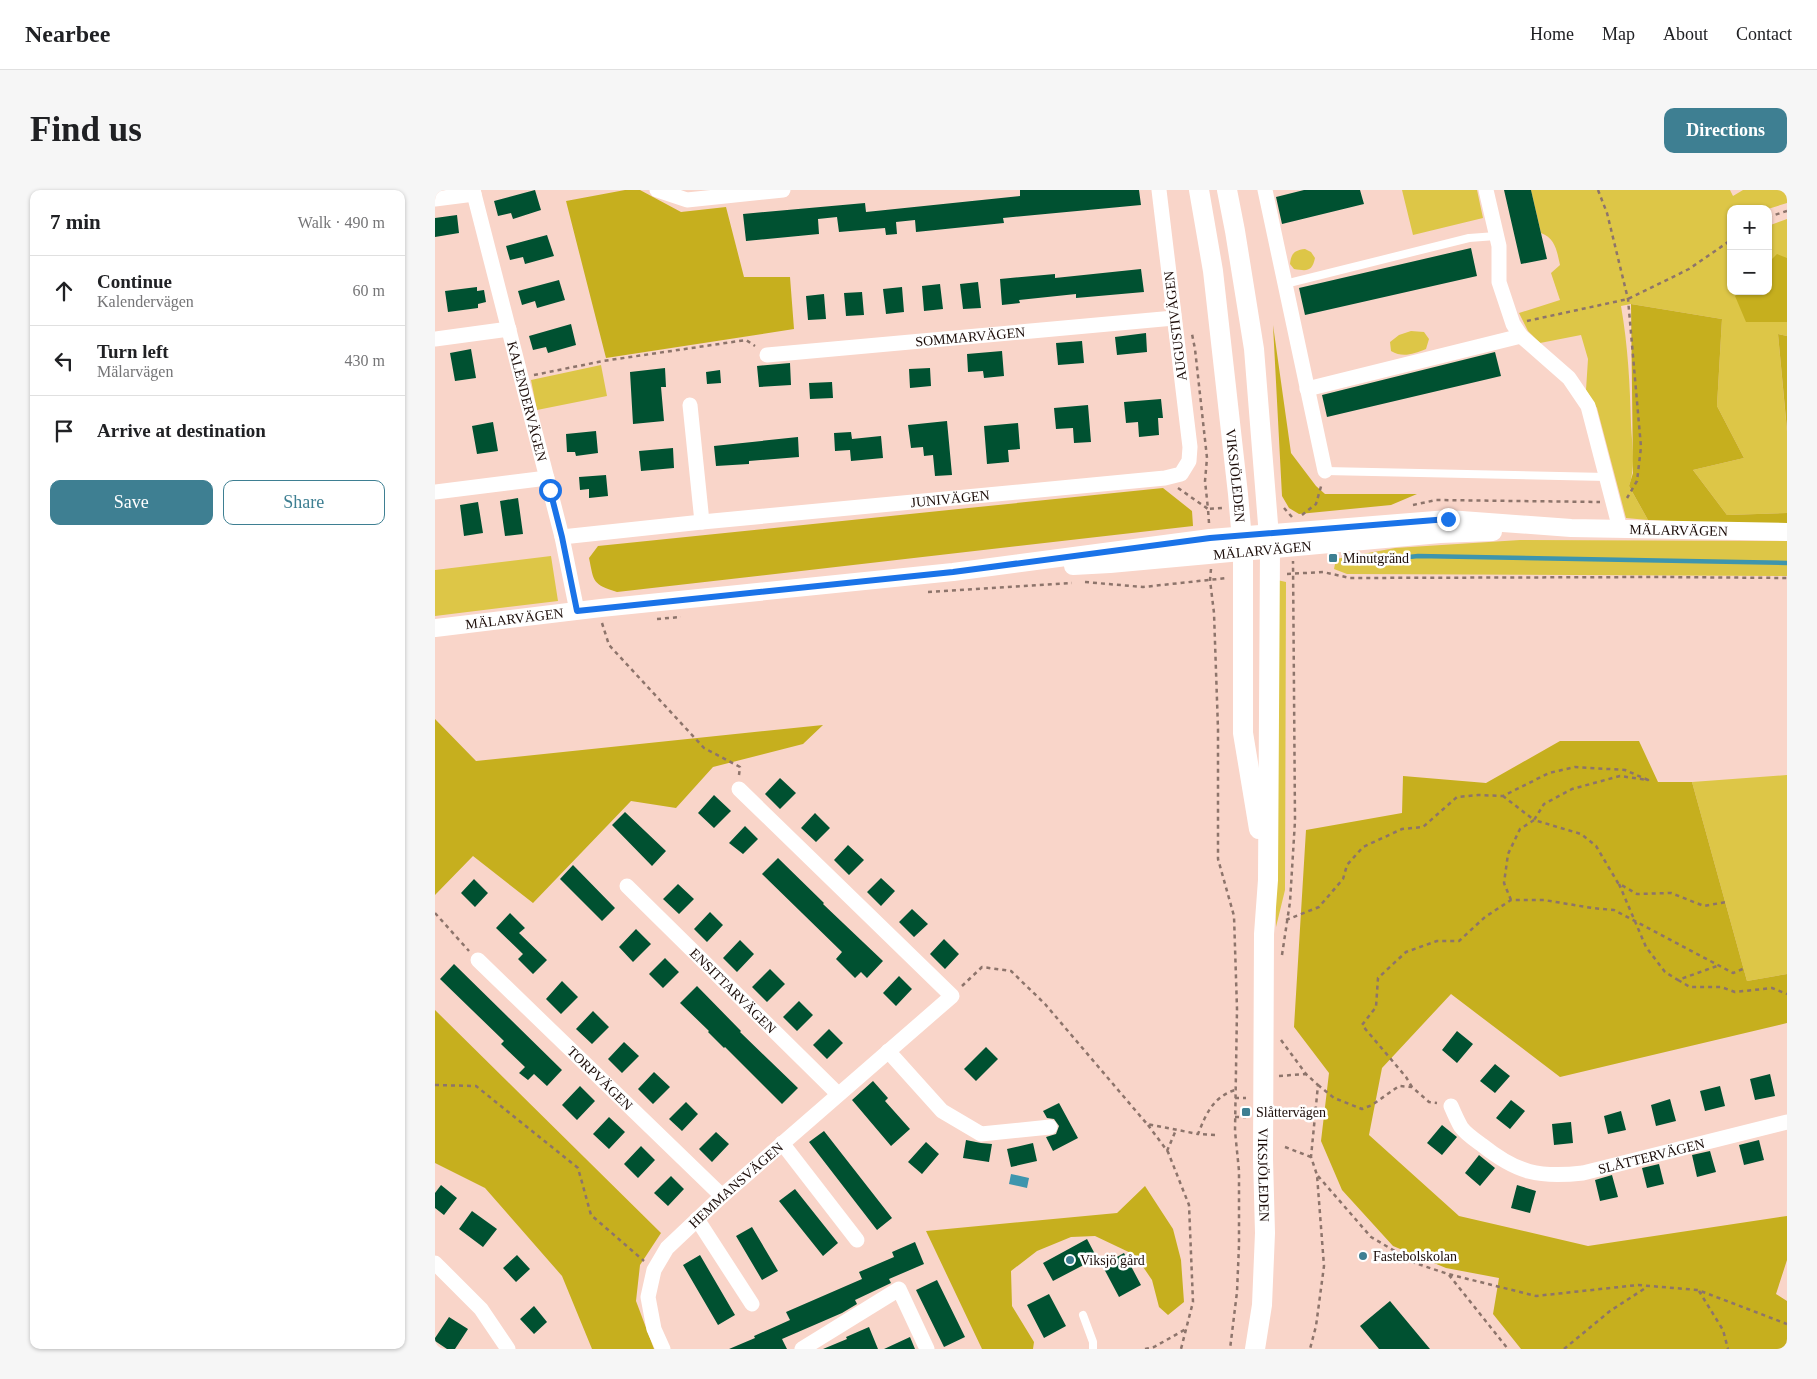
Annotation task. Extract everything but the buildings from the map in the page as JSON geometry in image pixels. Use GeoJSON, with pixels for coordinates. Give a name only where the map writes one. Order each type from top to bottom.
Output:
{"type":"FeatureCollection","features":[{"type":"Feature","properties":{"kind":"main road","name":"VIKSJÖLEDEN"},"geometry":{"type":"LineString","coordinates":[[1199,190],[1213,272],[1222,342],[1242,544],[1243,733],[1268,880]]}},
{"type":"Feature","properties":{"kind":"main road","name":"VIKSJÖLEDEN"},"geometry":{"type":"LineString","coordinates":[[1227,190],[1254,349],[1270,574],[1268,880],[1264,944],[1263,1159],[1265,1233],[1262,1305],[1255,1349]]}},
{"type":"Feature","properties":{"kind":"street"},"geometry":{"type":"LineString","coordinates":[[657,190],[687,200],[783,190]]}},
{"type":"Feature","properties":{"kind":"street","name":"AUGUSTIVÄGEN"},"geometry":{"type":"LineString","coordinates":[[1159,190],[1190,447],[1189,462]]}},
{"type":"Feature","properties":{"kind":"street"},"geometry":{"type":"LineString","coordinates":[[1265,190],[1325,471]]}},
{"type":"Feature","properties":{"kind":"street"},"geometry":{"type":"LineString","coordinates":[[1486,190],[1499,246],[1499,282],[1517,330],[1569,378],[1588,406],[1620,529]]}},
{"type":"Feature","properties":{"kind":"street"},"geometry":{"type":"LineString","coordinates":[[435,199],[473,192]]}},
{"type":"Feature","properties":{"kind":"street","name":"KALENDERVÄGEN"},"geometry":{"type":"LineString","coordinates":[[473,192],[562,537],[577,611]]}},
{"type":"Feature","properties":{"kind":"street","name":"SOMMARVÄGEN"},"geometry":{"type":"LineString","coordinates":[[767,355],[1173,318]]}},
{"type":"Feature","properties":{"kind":"street"},"geometry":{"type":"LineString","coordinates":[[435,339],[509,329]]}},
{"type":"Feature","properties":{"kind":"street"},"geometry":{"type":"LineString","coordinates":[[1307,389],[1517,330]]}},
{"type":"Feature","properties":{"kind":"street"},"geometry":{"type":"LineString","coordinates":[[690,405],[703,522]]}},
{"type":"Feature","properties":{"kind":"street","name":"JUNIVÄGEN"},"geometry":{"type":"LineString","coordinates":[[562,537],[1165,478],[1181,474],[1189,462]]}},
{"type":"Feature","properties":{"kind":"street"},"geometry":{"type":"LineString","coordinates":[[435,492],[547,478]]}},
{"type":"Feature","properties":{"kind":"street","name":"MÄLARVÄGEN"},"geometry":{"type":"LineString","coordinates":[[435,628],[577,611],[602,616],[953,572],[1269,542],[1295,532],[1448,519],[1571,528],[1787,532]]}},
{"type":"Feature","properties":{"kind":"street"},"geometry":{"type":"LineString","coordinates":[[739,789],[952,996]]}},
{"type":"Feature","properties":{"kind":"street","name":"ENSITTARVÄGEN"},"geometry":{"type":"LineString","coordinates":[[627,886],[838,1094]]}},
{"type":"Feature","properties":{"kind":"street","name":"TORPVÄGEN"},"geometry":{"type":"LineString","coordinates":[[478,960],[722,1196]]}},
{"type":"Feature","properties":{"kind":"street","name":"HEMMANSVÄGEN"},"geometry":{"type":"LineString","coordinates":[[663,1349],[654,1329],[647,1297],[654,1270],[667,1248],[722,1196],[952,996]]}},
{"type":"Feature","properties":{"kind":"street"},"geometry":{"type":"LineString","coordinates":[[888,1051],[942,1110],[981,1134],[1050,1127]]}},
{"type":"Feature","properties":{"kind":"street","name":"SLÅTTERVÄGEN"},"geometry":{"type":"LineString","coordinates":[[1451,1106],[1462,1129],[1499,1159],[1539,1174],[1558,1176],[1583,1173],[1787,1122]]}},
{"type":"Feature","properties":{"kind":"street"},"geometry":{"type":"LineString","coordinates":[[782,1143],[857,1240]]}},
{"type":"Feature","properties":{"kind":"street"},"geometry":{"type":"LineString","coordinates":[[697,1219],[752,1304]]}},
{"type":"Feature","properties":{"kind":"street"},"geometry":{"type":"LineString","coordinates":[[435,1263],[481,1309],[508,1349]]}},
{"type":"Feature","properties":{"kind":"street"},"geometry":{"type":"LineString","coordinates":[[802,1349],[899,1289],[927,1349]]}},
{"type":"Feature","properties":{"kind":"lane"},"geometry":{"type":"LineString","coordinates":[[1285,284],[1469,238],[1496,236]]}},
{"type":"Feature","properties":{"kind":"lane"},"geometry":{"type":"LineString","coordinates":[[1325,471],[1607,477]]}},
{"type":"Feature","properties":{"kind":"lane"},"geometry":{"type":"LineString","coordinates":[[1083,1316],[1093,1342],[1093,1349]]}},
{"type":"Feature","properties":{"kind":"path"},"geometry":{"type":"LineString","coordinates":[[1409,506],[1436,500],[1613,502],[1627,498],[1637,482],[1641,448],[1628,299],[1607,213],[1598,190]]}},
{"type":"Feature","properties":{"kind":"path"},"geometry":{"type":"LineString","coordinates":[[1772,216],[1787,211]]}},
{"type":"Feature","properties":{"kind":"path"},"geometry":{"type":"LineString","coordinates":[[1517,330],[1628,299],[1689,269],[1727,243]]}},
{"type":"Feature","properties":{"kind":"path"},"geometry":{"type":"LineString","coordinates":[[521,378],[603,361],[746,340],[767,355]]}},
{"type":"Feature","properties":{"kind":"path"},"geometry":{"type":"LineString","coordinates":[[1281,958],[1290,902],[1295,821],[1293,574],[1295,532],[1316,504],[1325,471]]}},
{"type":"Feature","properties":{"kind":"path"},"geometry":{"type":"LineString","coordinates":[[1208,509],[1218,730],[1218,859],[1234,916],[1237,1009],[1235,1117],[1239,1171],[1239,1245],[1237,1292],[1230,1349]]}},
{"type":"Feature","properties":{"kind":"path"},"geometry":{"type":"LineString","coordinates":[[1295,532],[1308,517]]}},
{"type":"Feature","properties":{"kind":"path"},"geometry":{"type":"LineString","coordinates":[[1270,574],[1323,572],[1350,578],[1787,578]]}},
{"type":"Feature","properties":{"kind":"path"},"geometry":{"type":"LineString","coordinates":[[1084,582],[1143,587],[1243,575]]}},
{"type":"Feature","properties":{"kind":"path"},"geometry":{"type":"LineString","coordinates":[[926,592],[1075,582]]}},
{"type":"Feature","properties":{"kind":"path"},"geometry":{"type":"LineString","coordinates":[[602,616],[611,623]]}},
{"type":"Feature","properties":{"kind":"path"},"geometry":{"type":"LineString","coordinates":[[602,616],[609,645],[705,748],[740,767]]}},
{"type":"Feature","properties":{"kind":"path"},"geometry":{"type":"LineString","coordinates":[[655,619],[683,616]]}},
{"type":"Feature","properties":{"kind":"path"},"geometry":{"type":"LineString","coordinates":[[1286,920],[1319,907],[1343,879],[1347,865],[1363,847],[1402,829],[1423,827],[1457,797],[1478,795],[1503,796],[1549,773],[1575,767],[1625,770],[1648,780],[1620,776],[1572,788],[1544,804],[1534,820],[1520,829],[1507,854],[1504,883],[1511,900]]}},
{"type":"Feature","properties":{"kind":"path"},"geometry":{"type":"LineString","coordinates":[[1503,796],[1534,820],[1581,834],[1596,846],[1618,883],[1646,947],[1665,972],[1690,986],[1721,987],[1735,992],[1772,988],[1787,994]]}},
{"type":"Feature","properties":{"kind":"path"},"geometry":{"type":"LineString","coordinates":[[1618,883],[1637,894],[1671,894],[1704,906],[1726,902]]}},
{"type":"Feature","properties":{"kind":"path"},"geometry":{"type":"LineString","coordinates":[[1451,1106],[1429,1102],[1412,1087],[1406,1077],[1362,1025],[1376,1007],[1377,978],[1406,952],[1437,941],[1459,941],[1485,917],[1511,900],[1544,900],[1614,910],[1733,973],[1745,968]]}},
{"type":"Feature","properties":{"kind":"path"},"geometry":{"type":"LineString","coordinates":[[435,913],[478,960]]}},
{"type":"Feature","properties":{"kind":"path"},"geometry":{"type":"LineString","coordinates":[[1678,980],[1718,966]]}},
{"type":"Feature","properties":{"kind":"path"},"geometry":{"type":"LineString","coordinates":[[952,996],[982,967],[1011,971],[1045,1004],[1147,1124],[1167,1151],[1189,1205],[1193,1302],[1181,1349]]}},
{"type":"Feature","properties":{"kind":"path"},"geometry":{"type":"LineString","coordinates":[[1280,1039],[1305,1074],[1334,1098],[1362,1109],[1372,1105],[1399,1086],[1412,1087]]}},
{"type":"Feature","properties":{"kind":"path"},"geometry":{"type":"LineString","coordinates":[[1277,1076],[1305,1074]]}},
{"type":"Feature","properties":{"kind":"path"},"geometry":{"type":"LineString","coordinates":[[435,1085],[476,1086],[578,1168],[591,1215],[654,1270]]}},
{"type":"Feature","properties":{"kind":"path"},"geometry":{"type":"LineString","coordinates":[[1310,1349],[1316,1326],[1324,1266],[1317,1174],[1311,1157],[1318,1085]]}},
{"type":"Feature","properties":{"kind":"path"},"geometry":{"type":"LineString","coordinates":[[1198,1134],[1206,1112],[1217,1100],[1235,1090]]}},
{"type":"Feature","properties":{"kind":"path"},"geometry":{"type":"LineString","coordinates":[[1235,1098],[1246,1098]]}},
{"type":"Feature","properties":{"kind":"path"},"geometry":{"type":"LineString","coordinates":[[1235,1117],[1246,1118]]}},
{"type":"Feature","properties":{"kind":"path"},"geometry":{"type":"LineString","coordinates":[[1147,1124],[1198,1134],[1215,1135]]}},
{"type":"Feature","properties":{"kind":"path"},"geometry":{"type":"LineString","coordinates":[[1167,1151],[1176,1130]]}},
{"type":"Feature","properties":{"kind":"path"},"geometry":{"type":"LineString","coordinates":[[1285,1147],[1311,1157]]}},
{"type":"Feature","properties":{"kind":"path"},"geometry":{"type":"LineString","coordinates":[[1317,1174],[1371,1237],[1415,1263],[1448,1274],[1536,1296],[1638,1285],[1698,1290],[1787,1324]]}},
{"type":"Feature","properties":{"kind":"path"},"geometry":{"type":"LineString","coordinates":[[1448,1274],[1508,1349]]}},
{"type":"Feature","properties":{"kind":"path"},"geometry":{"type":"LineString","coordinates":[[1564,1349],[1610,1311],[1649,1286]]}},
{"type":"Feature","properties":{"kind":"path"},"geometry":{"type":"LineString","coordinates":[[1698,1290],[1723,1330],[1728,1349]]}},
{"type":"Feature","properties":{"kind":"path"},"geometry":{"type":"LineString","coordinates":[[1145,1349],[1154,1347],[1186,1329]]}},
{"type":"Feature","properties":{"kind":"shaded area"},"geometry":{"type":"Polygon","coordinates":[[[625,190],[640,190],[681,212],[726,207],[744,277],[790,277],[794,329],[606,358],[566,201],[625,190]]]}},
{"type":"Feature","properties":{"kind":"shaded area"},"geometry":{"type":"Polygon","coordinates":[[[1402,190],[1477,190],[1483,218],[1413,235],[1402,190]]]}},
{"type":"Feature","properties":{"kind":"shaded area"},"geometry":{"type":"Polygon","coordinates":[[[1531,190],[1730,190],[1733,196],[1743,190],[1787,190],[1787,203],[1772,208],[1772,205],[1727,205],[1727,295],[1772,295],[1772,225],[1787,219],[1787,336],[1778,334],[1787,431],[1787,513],[1727,515],[1693,470],[1744,458],[1717,406],[1722,319],[1631,304],[1621,306],[1628,366],[1633,456],[1629,486],[1648,520],[1626,518],[1597,408],[1586,390],[1588,359],[1581,335],[1540,343],[1528,331],[1519,313],[1560,300],[1551,273],[1560,265],[1558,255],[1555,246],[1549,238],[1541,233],[1531,190]]]}},
{"type":"Feature","properties":{"kind":"shaded area"},"geometry":{"type":"Polygon","coordinates":[[[1305,249],[1311,252],[1315,258],[1312,266],[1308,270],[1294,269],[1290,264],[1292,255],[1298,250],[1305,249]]]}},
{"type":"Feature","properties":{"kind":"shaded area"},"geometry":{"type":"Polygon","coordinates":[[[1777,254],[1787,258],[1787,322],[1746,322],[1735,296],[1772,295],[1772,259],[1777,254]]]}},
{"type":"Feature","properties":{"kind":"shaded area"},"geometry":{"type":"Polygon","coordinates":[[[1631,304],[1722,319],[1717,406],[1744,458],[1693,470],[1727,515],[1787,513],[1787,523],[1734,524],[1648,520],[1629,486],[1633,473],[1631,304]]]}},
{"type":"Feature","properties":{"kind":"shaded area"},"geometry":{"type":"Polygon","coordinates":[[[1273,325],[1291,453],[1316,486],[1325,494],[1417,494],[1391,505],[1299,514],[1289,508],[1282,496],[1273,325]]]}},
{"type":"Feature","properties":{"kind":"shaded area"},"geometry":{"type":"Polygon","coordinates":[[[1411,331],[1424,332],[1429,339],[1426,349],[1404,355],[1391,351],[1390,342],[1399,335],[1411,331]]]}},
{"type":"Feature","properties":{"kind":"shaded area"},"geometry":{"type":"Polygon","coordinates":[[[1778,334],[1787,336],[1787,430],[1778,334]]]}},
{"type":"Feature","properties":{"kind":"shaded area"},"geometry":{"type":"Polygon","coordinates":[[[601,365],[607,396],[537,410],[531,380],[601,365]]]}},
{"type":"Feature","properties":{"kind":"shaded area"},"geometry":{"type":"Polygon","coordinates":[[[1163,488],[1192,511],[1193,526],[617,592],[603,587],[595,581],[589,558],[598,546],[1163,488]]]}},
{"type":"Feature","properties":{"kind":"shaded area"},"geometry":{"type":"Polygon","coordinates":[[[1520,540],[1787,541],[1787,576],[1347,574],[1334,569],[1336,559],[1395,548],[1520,540]]]}},
{"type":"Feature","properties":{"kind":"shaded area"},"geometry":{"type":"Polygon","coordinates":[[[551,556],[558,601],[435,616],[435,570],[551,556]]]}},
{"type":"Feature","properties":{"kind":"shaded area"},"geometry":{"type":"Polygon","coordinates":[[[1277,580],[1286,582],[1285,890],[1276,927],[1273,585],[1277,580]]]}},
{"type":"Feature","properties":{"kind":"shaded area"},"geometry":{"type":"Polygon","coordinates":[[[435,719],[476,761],[823,725],[803,744],[713,767],[676,808],[631,801],[533,903],[473,856],[435,895],[435,719]]]}},
{"type":"Feature","properties":{"kind":"shaded area"},"geometry":{"type":"Polygon","coordinates":[[[1560,741],[1639,741],[1658,782],[1692,782],[1747,981],[1787,974],[1787,1023],[1560,1077],[1451,994],[1382,1068],[1369,1135],[1459,1216],[1588,1246],[1787,1216],[1787,1260],[1776,1294],[1787,1301],[1787,1349],[1521,1349],[1493,1314],[1499,1278],[1446,1268],[1393,1246],[1342,1190],[1321,1141],[1329,1073],[1294,1027],[1306,830],[1402,813],[1403,776],[1486,783],[1560,741]]]}},
{"type":"Feature","properties":{"kind":"shaded area"},"geometry":{"type":"Polygon","coordinates":[[[1787,775],[1787,974],[1747,981],[1692,782],[1787,775]]]}},
{"type":"Feature","properties":{"kind":"shaded area"},"geometry":{"type":"Polygon","coordinates":[[[435,1010],[661,1233],[640,1265],[636,1301],[654,1349],[592,1349],[562,1276],[485,1188],[435,1163],[435,1010]]]}},
{"type":"Feature","properties":{"kind":"shaded area"},"geometry":{"type":"Polygon","coordinates":[[[1145,1186],[1173,1229],[1181,1260],[1184,1302],[1168,1315],[1159,1307],[1152,1280],[1135,1255],[1095,1236],[1071,1237],[1037,1251],[1011,1271],[1012,1306],[1034,1342],[1033,1349],[982,1349],[926,1231],[1117,1213],[1145,1186]]]}},
{"type":"Feature","properties":{"kind":"water"},"geometry":{"type":"Polygon","coordinates":[[[1011,1174],[1029,1178],[1027,1188],[1009,1184],[1011,1174]]]}},
{"type":"Feature","properties":{"kind":"waterway"},"geometry":{"type":"LineString","coordinates":[[1365,562],[1418,556],[1787,563]]}},
{"type":"Feature","properties":{"kind":"place","name":"Minutgränd"},"geometry":{"type":"Point","coordinates":[1333,558]}},
{"type":"Feature","properties":{"kind":"place","name":"Slåttervägen"},"geometry":{"type":"Point","coordinates":[1246,1112]}},
{"type":"Feature","properties":{"kind":"place","name":"Fastebolskolan"},"geometry":{"type":"Point","coordinates":[1363,1256]}},
{"type":"Feature","properties":{"kind":"place","name":"Viksjö gård"},"geometry":{"type":"Point","coordinates":[1070,1260]}},
{"type":"Feature","properties":{"kind":"route"},"geometry":{"type":"LineString","coordinates":[[550,490],[577,611],[953,572],[1210,538],[1448,519]]}}]}
